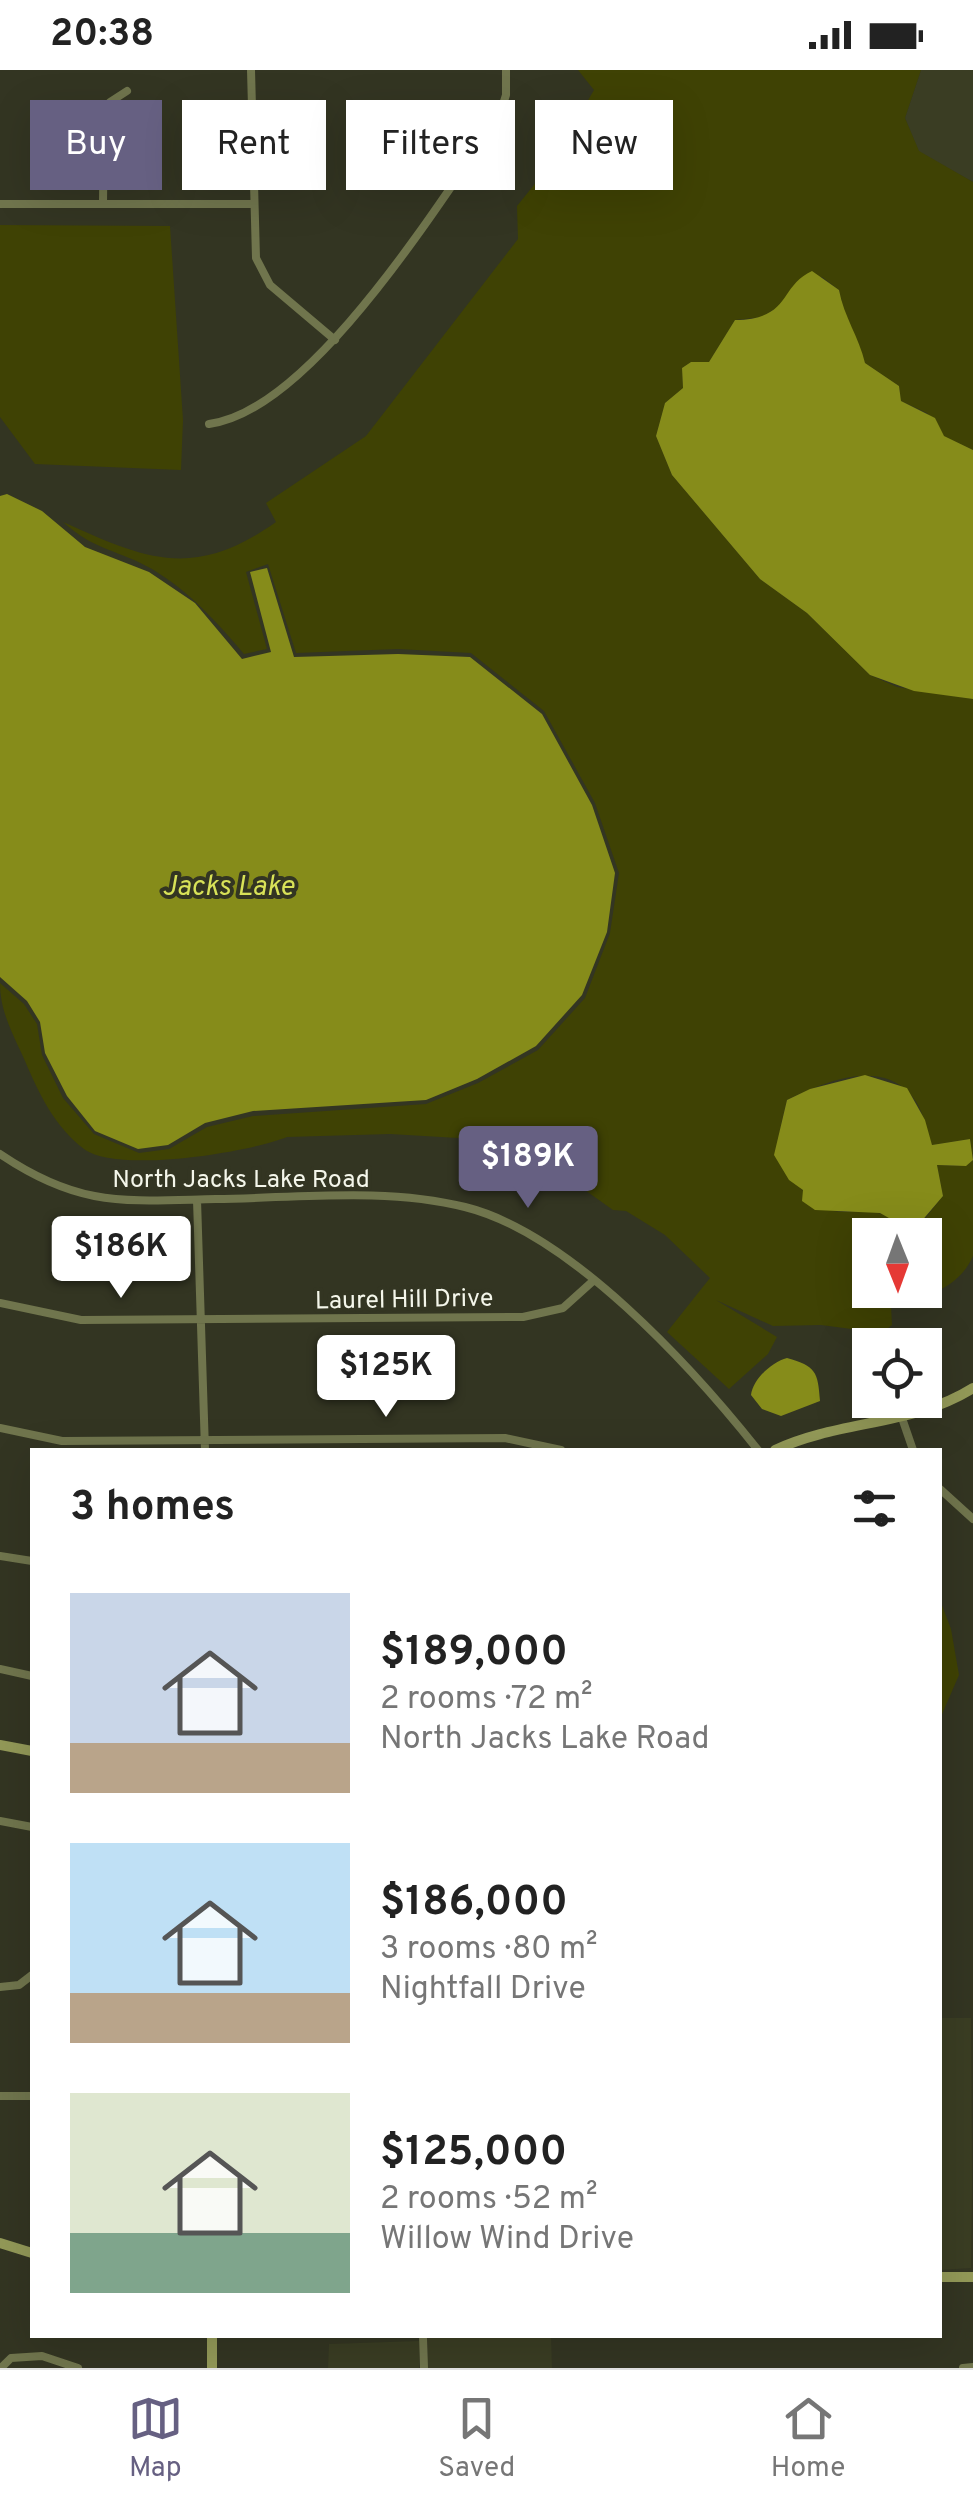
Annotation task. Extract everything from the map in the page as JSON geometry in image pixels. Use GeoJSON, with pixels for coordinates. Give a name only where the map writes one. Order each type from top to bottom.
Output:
{"type":"FeatureCollection","features":[{"type":"Feature","properties":{"kind":"street"},"geometry":{"type":"LineString","coordinates":[[251,70],[256,258],[264,276],[335,340]]}},
{"type":"Feature","properties":{"kind":"street"},"geometry":{"type":"LineString","coordinates":[[504,100],[506,70]]}},
{"type":"Feature","properties":{"kind":"street"},"geometry":{"type":"LineString","coordinates":[[103,204],[104,115],[110,102],[128,91]]}},
{"type":"Feature","properties":{"kind":"street"},"geometry":{"type":"LineString","coordinates":[[210,424],[232,421],[335,340],[377,290],[448,190]]}},
{"type":"Feature","properties":{"kind":"street"},"geometry":{"type":"LineString","coordinates":[[0,204],[254,204]]}},
{"type":"Feature","properties":{"kind":"street","name":"North Jacks Lake Road"},"geometry":{"type":"LineString","coordinates":[[0,1154],[47,1184],[80,1196],[116,1201],[392,1198],[443,1202],[515,1225],[566,1256],[722,1402],[756,1448]]}},
{"type":"Feature","properties":{"kind":"street"},"geometry":{"type":"LineString","coordinates":[[197,1200],[205,1445]]}},
{"type":"Feature","properties":{"kind":"street","name":"Laurel Hill Drive"},"geometry":{"type":"LineString","coordinates":[[0,1303],[81,1320],[538,1315],[563,1308],[593,1281]]}},
{"type":"Feature","properties":{"kind":"street"},"geometry":{"type":"LineString","coordinates":[[942,1401],[973,1388]]}},
{"type":"Feature","properties":{"kind":"street"},"geometry":{"type":"LineString","coordinates":[[780,1448],[816,1433],[902,1418],[912,1448]]}},
{"type":"Feature","properties":{"kind":"street"},"geometry":{"type":"LineString","coordinates":[[0,1428],[62,1440],[205,1445],[506,1438],[552,1448]]}},
{"type":"Feature","properties":{"kind":"street"},"geometry":{"type":"LineString","coordinates":[[942,1491],[973,1519]]}},
{"type":"Feature","properties":{"kind":"street"},"geometry":{"type":"LineString","coordinates":[[0,1556],[30,1561]]}},
{"type":"Feature","properties":{"kind":"street"},"geometry":{"type":"LineString","coordinates":[[0,1668],[30,1676]]}},
{"type":"Feature","properties":{"kind":"street"},"geometry":{"type":"LineString","coordinates":[[0,1745],[30,1752]]}},
{"type":"Feature","properties":{"kind":"street"},"geometry":{"type":"LineString","coordinates":[[0,1821],[30,1828]]}},
{"type":"Feature","properties":{"kind":"street"},"geometry":{"type":"LineString","coordinates":[[0,1988],[19,1985],[30,1977]]}},
{"type":"Feature","properties":{"kind":"street"},"geometry":{"type":"LineString","coordinates":[[0,2096],[30,2096]]}},
{"type":"Feature","properties":{"kind":"street"},"geometry":{"type":"LineString","coordinates":[[0,2242],[30,2253]]}},
{"type":"Feature","properties":{"kind":"street"},"geometry":{"type":"LineString","coordinates":[[942,2277],[973,2277]]}},
{"type":"Feature","properties":{"kind":"street"},"geometry":{"type":"LineString","coordinates":[[212,2338],[212,2368]]}},
{"type":"Feature","properties":{"kind":"street"},"geometry":{"type":"LineString","coordinates":[[424,2338],[424,2368]]}},
{"type":"Feature","properties":{"kind":"street"},"geometry":{"type":"LineString","coordinates":[[1,2368],[10,2358],[34,2356],[78,2368]]}},
{"type":"Feature","properties":{"kind":"street"},"geometry":{"type":"LineString","coordinates":[[963,2368],[973,2366]]}},
{"type":"Feature","properties":{"kind":"shaded area"},"geometry":{"type":"Polygon","coordinates":[[[578,70],[921,70],[905,118],[919,151],[973,182],[973,450],[943,436],[927,413],[901,401],[899,386],[865,363],[848,327],[839,290],[822,277],[797,284],[784,303],[762,317],[735,320],[709,362],[691,362],[682,368],[683,388],[665,403],[656,436],[672,475],[760,579],[807,613],[870,675],[897,687],[973,699],[973,1159],[970,1139],[932,1145],[915,1100],[898,1084],[883,1078],[850,1077],[787,1100],[781,1126],[781,1156],[791,1176],[809,1197],[837,1212],[878,1213],[890,1218],[852,1218],[852,1308],[891,1308],[892,1325],[852,1329],[773,1326],[716,1300],[777,1337],[768,1354],[729,1389],[667,1332],[710,1278],[665,1235],[626,1211],[613,1210],[582,1188],[521,1164],[500,1147],[458,1138],[390,1134],[287,1137],[244,1149],[184,1158],[124,1160],[101,1156],[74,1140],[49,1109],[12,1032],[1,994],[0,983],[24,1004],[37,1024],[42,1055],[63,1098],[94,1134],[139,1153],[169,1149],[207,1127],[253,1116],[426,1104],[478,1083],[538,1050],[585,998],[610,933],[619,873],[595,803],[544,711],[471,653],[398,649],[296,653],[268,564],[246,572],[267,649],[244,654],[202,608],[166,578],[97,545],[63,522],[146,554],[195,558],[247,540],[276,522],[266,503],[366,436],[518,239],[517,206],[535,184],[535,190],[673,190],[673,100],[588,100],[594,90],[578,70]]]}},
{"type":"Feature","properties":{"kind":"shaded area"},"geometry":{"type":"Polygon","coordinates":[[[921,70],[973,70],[973,182],[919,152],[905,118],[921,70]]]}},
{"type":"Feature","properties":{"kind":"shaded area"},"geometry":{"type":"Polygon","coordinates":[[[0,225],[170,226],[183,420],[181,470],[35,464],[0,417],[0,225]]]}},
{"type":"Feature","properties":{"kind":"shaded area"},"geometry":{"type":"Polygon","coordinates":[[[973,1160],[973,1256],[967,1268],[942,1288],[942,1218],[925,1218],[943,1196],[937,1165],[959,1166],[973,1160]]]}},
{"type":"Feature","properties":{"kind":"shaded area"},"geometry":{"type":"Polygon","coordinates":[[[942,1605],[951,1629],[959,1675],[942,1714],[942,1605]]]}},
{"type":"Feature","properties":{"kind":"shaded area"},"geometry":{"type":"Polygon","coordinates":[[[942,2018],[971,2018],[971,2268],[942,2270],[942,2018]]]}},
{"type":"Feature","properties":{"kind":"shaded area"},"geometry":{"type":"Polygon","coordinates":[[[428,2338],[551,2338],[552,2368],[428,2368],[428,2338]]]}},
{"type":"Feature","properties":{"kind":"shaded area"},"geometry":{"type":"Polygon","coordinates":[[[419,2341],[419,2368],[328,2368],[329,2344],[419,2341]]]}},
{"type":"Feature","properties":{"kind":"water"},"geometry":{"type":"Polygon","coordinates":[[[812,271],[839,290],[865,363],[899,386],[901,401],[935,418],[944,436],[973,450],[973,699],[914,691],[870,675],[807,613],[760,579],[672,475],[656,436],[665,403],[683,388],[682,368],[691,362],[709,362],[735,320],[766,314],[812,271]]]}},
{"type":"Feature","properties":{"kind":"water","name":"Jacks Lake"},"geometry":{"type":"Polygon","coordinates":[[[7,494],[42,511],[85,547],[149,572],[195,603],[242,659],[271,652],[250,572],[267,568],[294,657],[470,657],[542,714],[592,805],[615,873],[607,932],[582,995],[536,1046],[477,1079],[426,1100],[253,1111],[205,1123],[168,1145],[138,1149],[95,1131],[67,1096],[45,1053],[40,1022],[27,1001],[0,977],[0,496],[7,494]]]}},
{"type":"Feature","properties":{"kind":"water"},"geometry":{"type":"Polygon","coordinates":[[[865,1075],[907,1088],[925,1120],[932,1145],[970,1139],[973,1160],[966,1166],[937,1165],[943,1196],[924,1218],[815,1210],[802,1201],[803,1190],[789,1180],[774,1155],[787,1100],[810,1089],[865,1075]]]}},
{"type":"Feature","properties":{"kind":"water"},"geometry":{"type":"Polygon","coordinates":[[[787,1358],[814,1372],[820,1401],[781,1416],[762,1409],[751,1395],[764,1372],[787,1358]]]}}]}
